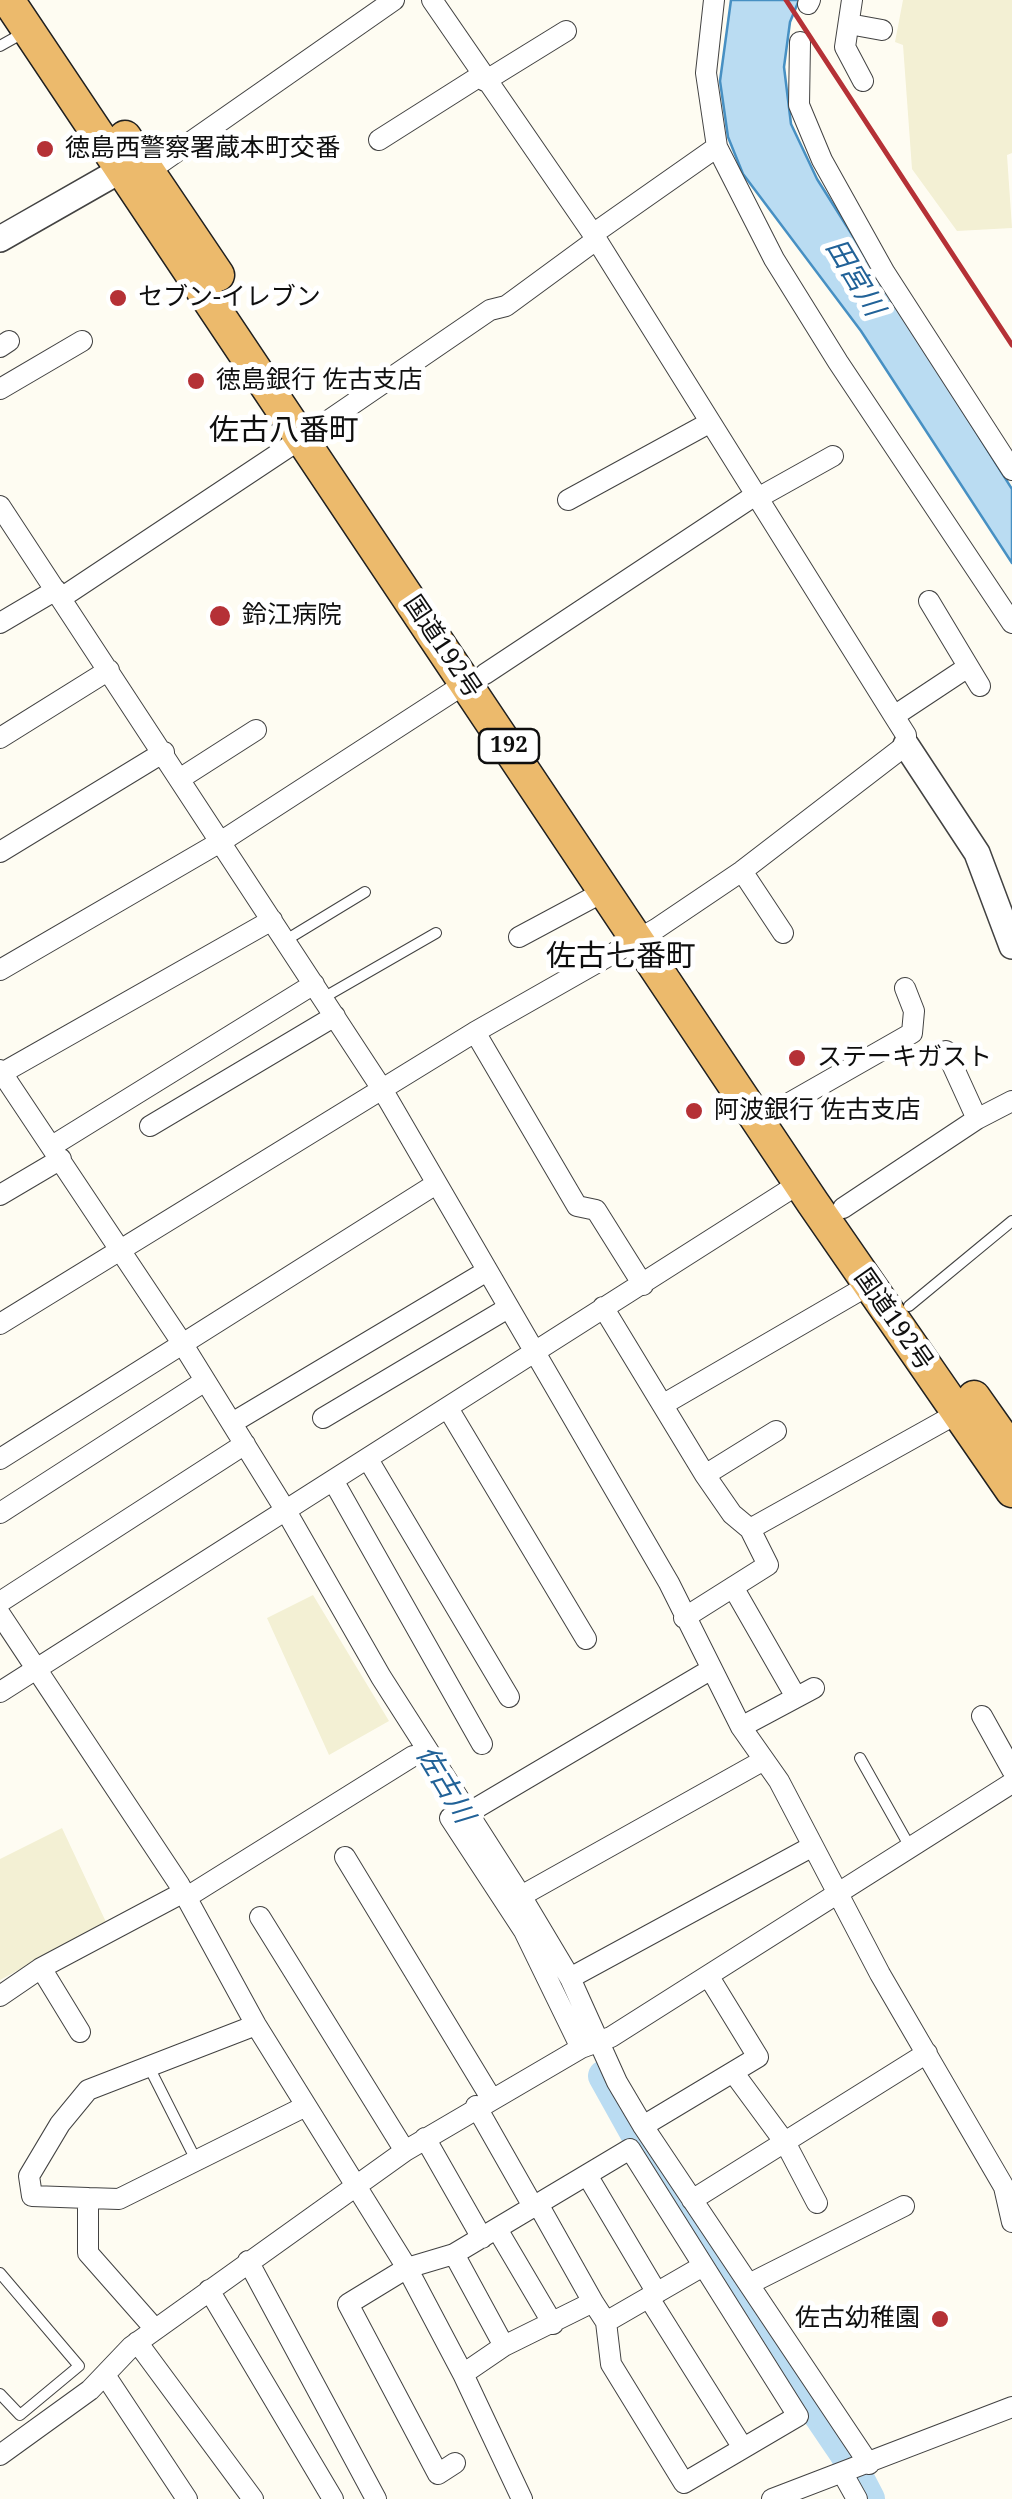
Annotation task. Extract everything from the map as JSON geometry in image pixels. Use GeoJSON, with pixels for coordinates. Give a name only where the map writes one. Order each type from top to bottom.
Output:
{"type":"FeatureCollection","features":[{"type":"Feature","properties":{"kind":"highway","name":"国道192号"},"geometry":{"type":"LineString","coordinates":[[8,0],[21,26],[135,170],[646,934],[800,1183],[1012,1492]]}},
{"type":"Feature","properties":{"kind":"highway","name":"国道192号"},"geometry":{"type":"LineString","coordinates":[[476,679],[605,891],[646,934],[777,1110],[1012,1451]]}},
{"type":"Feature","properties":{"kind":"street"},"geometry":{"type":"LineString","coordinates":[[0,239],[135,170],[394,0]]}},
{"type":"Feature","properties":{"kind":"street"},"geometry":{"type":"LineString","coordinates":[[432,0],[482,78],[595,237],[906,735],[906,745],[977,853],[1010,930]]}},
{"type":"Feature","properties":{"kind":"street"},"geometry":{"type":"LineString","coordinates":[[714,0],[706,73],[716,147],[774,259],[828,348],[1012,623]]}},
{"type":"Feature","properties":{"kind":"street"},"geometry":{"type":"LineString","coordinates":[[852,0],[846,47],[863,81]]}},
{"type":"Feature","properties":{"kind":"street"},"geometry":{"type":"LineString","coordinates":[[849,24],[882,30]]}},
{"type":"Feature","properties":{"kind":"street"},"geometry":{"type":"LineString","coordinates":[[378,140],[566,31]]}},
{"type":"Feature","properties":{"kind":"street"},"geometry":{"type":"LineString","coordinates":[[800,42],[799,105],[822,160],[885,273],[1012,470]]}},
{"type":"Feature","properties":{"kind":"street"},"geometry":{"type":"LineString","coordinates":[[0,624],[59,594],[490,310],[506,306],[716,147]]}},
{"type":"Feature","properties":{"kind":"street"},"geometry":{"type":"LineString","coordinates":[[0,390],[82,341]]}},
{"type":"Feature","properties":{"kind":"street"},"geometry":{"type":"LineString","coordinates":[[568,500],[709,423]]}},
{"type":"Feature","properties":{"kind":"street"},"geometry":{"type":"LineString","coordinates":[[0,970],[222,840],[755,497],[833,456]]}},
{"type":"Feature","properties":{"kind":"street"},"geometry":{"type":"LineString","coordinates":[[3,516],[164,752],[382,1089],[668,1583],[741,1727],[813,1846],[927,2054],[1008,2185],[1012,2222]]}},
{"type":"Feature","properties":{"kind":"street"},"geometry":{"type":"LineString","coordinates":[[929,601],[980,686]]}},
{"type":"Feature","properties":{"kind":"street"},"geometry":{"type":"LineString","coordinates":[[894,716],[968,667]]}},
{"type":"Feature","properties":{"kind":"street"},"geometry":{"type":"LineString","coordinates":[[0,738],[109,670]]}},
{"type":"Feature","properties":{"kind":"street"},"geometry":{"type":"LineString","coordinates":[[181,778],[256,730]]}},
{"type":"Feature","properties":{"kind":"street"},"geometry":{"type":"LineString","coordinates":[[0,1324],[475,1032],[646,934],[742,872],[906,745]]}},
{"type":"Feature","properties":{"kind":"street"},"geometry":{"type":"LineString","coordinates":[[0,852],[164,752]]}},
{"type":"Feature","properties":{"kind":"street"},"geometry":{"type":"LineString","coordinates":[[742,872],[782,933]]}},
{"type":"Feature","properties":{"kind":"street"},"geometry":{"type":"LineString","coordinates":[[519,937],[605,891]]}},
{"type":"Feature","properties":{"kind":"street"},"geometry":{"type":"LineString","coordinates":[[272,920],[1,1071],[200,1385],[232,1423],[239,1448],[381,1678],[590,2044],[749,2284],[812,2407]]}},
{"type":"Feature","properties":{"kind":"street"},"geometry":{"type":"LineString","coordinates":[[777,1110],[912,1033],[914,1011],[904,988]]}},
{"type":"Feature","properties":{"kind":"street"},"geometry":{"type":"LineString","coordinates":[[150,1126],[324,999]]}},
{"type":"Feature","properties":{"kind":"street"},"geometry":{"type":"LineString","coordinates":[[0,1195],[54,1158],[324,999]]}},
{"type":"Feature","properties":{"kind":"street"},"geometry":{"type":"LineString","coordinates":[[475,1032],[577,1206],[596,1210],[644,1285]]}},
{"type":"Feature","properties":{"kind":"street"},"geometry":{"type":"LineString","coordinates":[[946,1051],[977,1119]]}},
{"type":"Feature","properties":{"kind":"street"},"geometry":{"type":"LineString","coordinates":[[844,1208],[977,1119],[1012,1101]]}},
{"type":"Feature","properties":{"kind":"street"},"geometry":{"type":"LineString","coordinates":[[0,1692],[536,1355],[603,1307],[644,1285],[800,1183]]}},
{"type":"Feature","properties":{"kind":"street"},"geometry":{"type":"LineString","coordinates":[[0,1459],[436,1184]]}},
{"type":"Feature","properties":{"kind":"street"},"geometry":{"type":"LineString","coordinates":[[232,1423],[486,1271]]}},
{"type":"Feature","properties":{"kind":"street"},"geometry":{"type":"LineString","coordinates":[[664,1404],[869,1285]]}},
{"type":"Feature","properties":{"kind":"street"},"geometry":{"type":"LineString","coordinates":[[603,1307],[705,1475],[732,1514],[750,1529],[768,1564],[684,1618]]}},
{"type":"Feature","properties":{"kind":"street"},"geometry":{"type":"LineString","coordinates":[[323,1418],[508,1308]]}},
{"type":"Feature","properties":{"kind":"street"},"geometry":{"type":"LineString","coordinates":[[0,1513],[200,1385]]}},
{"type":"Feature","properties":{"kind":"street"},"geometry":{"type":"LineString","coordinates":[[448,1410],[586,1640]]}},
{"type":"Feature","properties":{"kind":"street"},"geometry":{"type":"LineString","coordinates":[[750,1529],[958,1413]]}},
{"type":"Feature","properties":{"kind":"street"},"geometry":{"type":"LineString","coordinates":[[705,1475],[776,1431]]}},
{"type":"Feature","properties":{"kind":"street"},"geometry":{"type":"LineString","coordinates":[[0,1602],[239,1448]]}},
{"type":"Feature","properties":{"kind":"street"},"geometry":{"type":"LineString","coordinates":[[368,1460],[509,1697]]}},
{"type":"Feature","properties":{"kind":"street"},"geometry":{"type":"LineString","coordinates":[[334,1482],[482,1744]]}},
{"type":"Feature","properties":{"kind":"street"},"geometry":{"type":"LineString","coordinates":[[733,1587],[805,1693],[741,1727]]}},
{"type":"Feature","properties":{"kind":"street"},"geometry":{"type":"LineString","coordinates":[[0,1614],[185,1894],[256,2024],[406,2268],[463,2374],[522,2499]]}},
{"type":"Feature","properties":{"kind":"street"},"geometry":{"type":"LineString","coordinates":[[459,1815],[710,1670]]}},
{"type":"Feature","properties":{"kind":"street"},"geometry":{"type":"LineString","coordinates":[[982,1716],[1012,1770]]}},
{"type":"Feature","properties":{"kind":"street"},"geometry":{"type":"LineString","coordinates":[[0,1996],[41,1968],[185,1894],[414,1756]]}},
{"type":"Feature","properties":{"kind":"street"},"geometry":{"type":"LineString","coordinates":[[521,1896],[764,1760]]}},
{"type":"Feature","properties":{"kind":"street"},"geometry":{"type":"LineString","coordinates":[[0,2455],[90,2390],[137,2342],[405,2150],[709,1976],[1012,1783]]}},
{"type":"Feature","properties":{"kind":"street"},"geometry":{"type":"LineString","coordinates":[[459,1815],[521,1896],[570,1978],[590,2044]]}},
{"type":"Feature","properties":{"kind":"street"},"geometry":{"type":"LineString","coordinates":[[570,1978],[813,1846]]}},
{"type":"Feature","properties":{"kind":"street"},"geometry":{"type":"LineString","coordinates":[[344,1857],[484,2102],[536,2207],[606,2322],[611,2364],[684,2483],[812,2407]]}},
{"type":"Feature","properties":{"kind":"street"},"geometry":{"type":"LineString","coordinates":[[260,1917],[405,2150]]}},
{"type":"Feature","properties":{"kind":"street"},"geometry":{"type":"LineString","coordinates":[[41,1968],[80,2032]]}},
{"type":"Feature","properties":{"kind":"street"},"geometry":{"type":"LineString","coordinates":[[642,2126],[758,2057],[709,1976]]}},
{"type":"Feature","properties":{"kind":"street"},"geometry":{"type":"LineString","coordinates":[[256,2024],[88,2090],[60,2124],[30,2176],[32,2196],[119,2200],[306,2106]]}},
{"type":"Feature","properties":{"kind":"street"},"geometry":{"type":"LineString","coordinates":[[692,2200],[927,2054]]}},
{"type":"Feature","properties":{"kind":"street"},"geometry":{"type":"LineString","coordinates":[[733,2072],[786,2144],[817,2203]]}},
{"type":"Feature","properties":{"kind":"street"},"geometry":{"type":"LineString","coordinates":[[425,2138],[554,2324]]}},
{"type":"Feature","properties":{"kind":"street"},"geometry":{"type":"LineString","coordinates":[[455,2463],[438,2474],[348,2304],[406,2268],[454,2254],[630,2149],[704,2266],[855,2469],[857,2499]]}},
{"type":"Feature","properties":{"kind":"street"},"geometry":{"type":"LineString","coordinates":[[586,2175],[743,2448]]}},
{"type":"Feature","properties":{"kind":"street"},"geometry":{"type":"LineString","coordinates":[[88,2198],[88,2252],[155,2329]]}},
{"type":"Feature","properties":{"kind":"street"},"geometry":{"type":"LineString","coordinates":[[749,2284],[904,2206]]}},
{"type":"Feature","properties":{"kind":"street"},"geometry":{"type":"LineString","coordinates":[[454,2254],[504,2346]]}},
{"type":"Feature","properties":{"kind":"street"},"geometry":{"type":"LineString","coordinates":[[248,2260],[376,2499]]}},
{"type":"Feature","properties":{"kind":"street"},"geometry":{"type":"LineString","coordinates":[[606,2322],[704,2266]]}},
{"type":"Feature","properties":{"kind":"street"},"geometry":{"type":"LineString","coordinates":[[209,2290],[333,2499]]}},
{"type":"Feature","properties":{"kind":"street"},"geometry":{"type":"LineString","coordinates":[[463,2374],[504,2346],[594,2302]]}},
{"type":"Feature","properties":{"kind":"street"},"geometry":{"type":"LineString","coordinates":[[137,2342],[198,2410],[253,2492]]}},
{"type":"Feature","properties":{"kind":"street"},"geometry":{"type":"LineString","coordinates":[[105,2374],[187,2499]]}},
{"type":"Feature","properties":{"kind":"street"},"geometry":{"type":"LineString","coordinates":[[772,2499],[1012,2408]]}},
{"type":"Feature","properties":{"kind":"lane"},"geometry":{"type":"LineString","coordinates":[[286,940],[365,892]]}},
{"type":"Feature","properties":{"kind":"lane"},"geometry":{"type":"LineString","coordinates":[[324,999],[436,932]]}},
{"type":"Feature","properties":{"kind":"lane"},"geometry":{"type":"LineString","coordinates":[[909,1306],[1012,1221]]}},
{"type":"Feature","properties":{"kind":"lane"},"geometry":{"type":"LineString","coordinates":[[860,1758],[910,1847]]}},
{"type":"Feature","properties":{"kind":"lane"},"geometry":{"type":"LineString","coordinates":[[149,2066],[197,2162]]}},
{"type":"Feature","properties":{"kind":"lane"},"geometry":{"type":"LineString","coordinates":[[0,2273],[78,2366],[20,2415],[0,2394]]}},
{"type":"Feature","properties":{"kind":"shaded area"},"geometry":{"type":"Polygon","coordinates":[[[903,0],[1012,0],[1012,153],[1007,155],[1012,228],[957,231],[912,169],[903,45],[895,42],[903,0]]]}},
{"type":"Feature","properties":{"kind":"shaded area"},"geometry":{"type":"Polygon","coordinates":[[[313,1595],[389,1721],[329,1755],[267,1618],[313,1595]]]}},
{"type":"Feature","properties":{"kind":"shaded area"},"geometry":{"type":"Polygon","coordinates":[[[62,1828],[106,1922],[0,1980],[0,1859],[62,1828]]]}},
{"type":"Feature","properties":{"kind":"water","name":"田宮川"},"geometry":{"type":"Polygon","coordinates":[[[731,0],[799,0],[790,22],[784,67],[791,124],[817,179],[1012,489],[1012,563],[861,331],[743,174],[728,137],[720,81],[731,0]]]}},
{"type":"Feature","properties":{"kind":"waterway","name":"佐古川"},"geometry":{"type":"LineString","coordinates":[[604,2076],[672,2198],[845,2453],[869,2499]]}},
{"type":"Feature","properties":{"kind":"railway"},"geometry":{"type":"LineString","coordinates":[[786,0],[1012,345]]}},
{"type":"Feature","properties":{"kind":"place","name":"徳島西警察署蔵本町交番"},"geometry":{"type":"Point","coordinates":[45,149]}},
{"type":"Feature","properties":{"kind":"place","name":"セブン-イレブン"},"geometry":{"type":"Point","coordinates":[118,298]}},
{"type":"Feature","properties":{"kind":"place","name":"徳島銀行 佐古支店"},"geometry":{"type":"Point","coordinates":[196,381]}},
{"type":"Feature","properties":{"kind":"place","name":"鈴江病院"},"geometry":{"type":"Point","coordinates":[220,616]}},
{"type":"Feature","properties":{"kind":"place","name":"ステーキガスト"},"geometry":{"type":"Point","coordinates":[797,1058]}},
{"type":"Feature","properties":{"kind":"place","name":"阿波銀行 佐古支店"},"geometry":{"type":"Point","coordinates":[694,1111]}},
{"type":"Feature","properties":{"kind":"place","name":"佐古幼稚園"},"geometry":{"type":"Point","coordinates":[940,2319]}},
{"type":"Feature","properties":{"kind":"district","name":"佐古八番町"},"geometry":{"type":"Point","coordinates":[284,431]}},
{"type":"Feature","properties":{"kind":"district","name":"佐古七番町"},"geometry":{"type":"Point","coordinates":[621,957]}}]}
